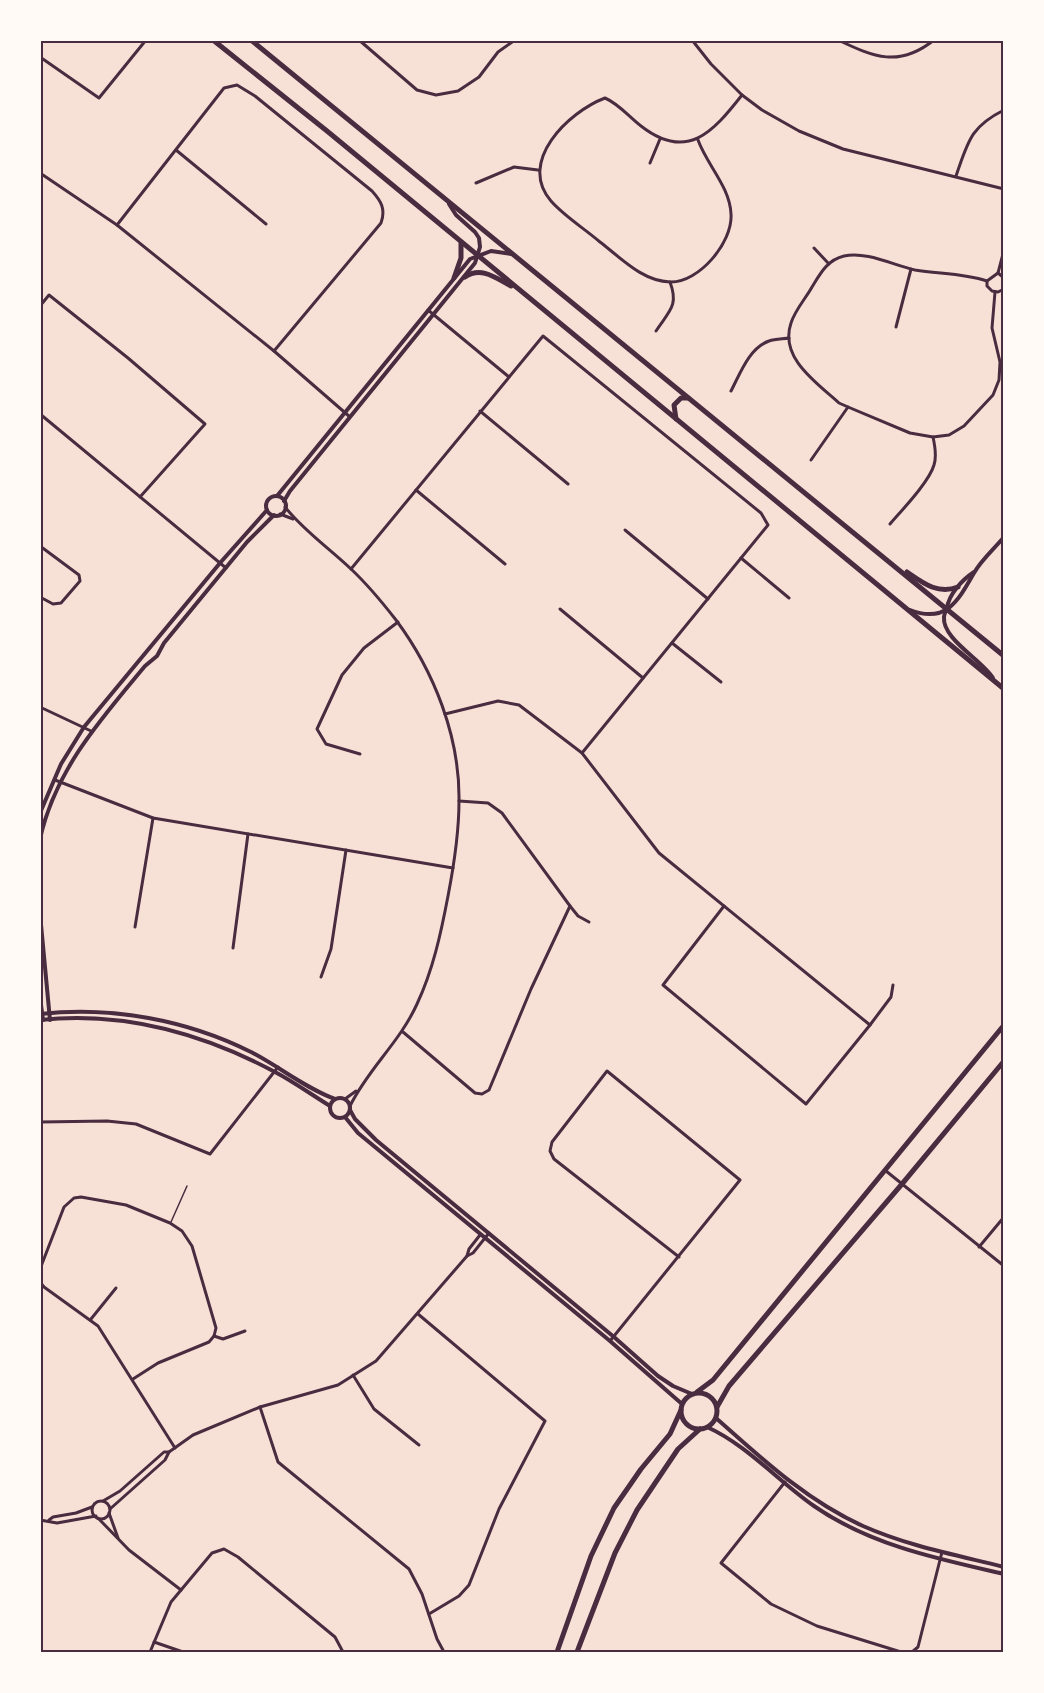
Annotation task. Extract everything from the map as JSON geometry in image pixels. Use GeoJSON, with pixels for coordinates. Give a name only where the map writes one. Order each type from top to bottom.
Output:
{"type":"FeatureCollection","features":[{"type":"Feature","properties":{"kind":"main road"},"geometry":{"type":"LineString","coordinates":[[213,40],[1004,688]]}},
{"type":"Feature","properties":{"kind":"main road"},"geometry":{"type":"LineString","coordinates":[[251,40],[1004,656]]}},
{"type":"Feature","properties":{"kind":"main road"},"geometry":{"type":"LineString","coordinates":[[454,278],[461,258],[461,242]]}},
{"type":"Feature","properties":{"kind":"main road"},"geometry":{"type":"LineString","coordinates":[[465,276],[477,271],[518,289]]}},
{"type":"Feature","properties":{"kind":"main road"},"geometry":{"type":"LineString","coordinates":[[676,419],[674,405],[677,400],[689,398]]}},
{"type":"Feature","properties":{"kind":"main road"},"geometry":{"type":"LineString","coordinates":[[890,562],[935,589],[945,591],[958,587]]}},
{"type":"Feature","properties":{"kind":"main road"},"geometry":{"type":"LineString","coordinates":[[557,1653],[591,1556],[614,1508],[641,1469],[670,1434],[684,1400],[713,1380],[1004,1025]]}},
{"type":"Feature","properties":{"kind":"main road"},"geometry":{"type":"LineString","coordinates":[[578,1653],[615,1553],[637,1510],[678,1449],[716,1418],[717,1407],[729,1386],[1004,1061]]}},
{"type":"Feature","properties":{"kind":"main road"},"geometry":{"type":"LineString","coordinates":[[695,1393],[707,1394],[717,1407]]}},
{"type":"Feature","properties":{"kind":"main road"},"geometry":{"type":"LineString","coordinates":[[681,1407],[684,1421],[688,1426],[700,1429]]}},
{"type":"Feature","properties":{"kind":"street"},"geometry":{"type":"LineString","coordinates":[[40,57],[99,98],[146,40]]}},
{"type":"Feature","properties":{"kind":"street"},"geometry":{"type":"LineString","coordinates":[[359,40],[417,90],[436,95],[458,91],[479,77],[498,52],[515,40]]}},
{"type":"Feature","properties":{"kind":"street"},"geometry":{"type":"LineString","coordinates":[[692,40],[711,64],[742,95],[762,110],[799,131],[843,149],[1004,189]]}},
{"type":"Feature","properties":{"kind":"street"},"geometry":{"type":"LineString","coordinates":[[838,40],[871,55],[894,58],[917,51],[934,40]]}},
{"type":"Feature","properties":{"kind":"street"},"geometry":{"type":"LineString","coordinates":[[117,225],[224,88],[237,85],[255,96],[363,183],[378,198],[384,211],[381,223],[274,351]]}},
{"type":"Feature","properties":{"kind":"street"},"geometry":{"type":"LineString","coordinates":[[698,140],[729,200],[732,216],[727,237],[714,257],[688,279],[670,282],[637,271],[550,201],[538,170],[547,146],[563,124],[605,98],[612,101],[662,141],[678,143],[698,140],[723,120],[742,95]]}},
{"type":"Feature","properties":{"kind":"street"},"geometry":{"type":"LineString","coordinates":[[956,176],[967,144],[977,127],[989,117],[1004,110]]}},
{"type":"Feature","properties":{"kind":"street"},"geometry":{"type":"LineString","coordinates":[[650,163],[660,138]]}},
{"type":"Feature","properties":{"kind":"street"},"geometry":{"type":"LineString","coordinates":[[176,150],[266,225]]}},
{"type":"Feature","properties":{"kind":"street"},"geometry":{"type":"LineString","coordinates":[[476,183],[514,167],[538,170]]}},
{"type":"Feature","properties":{"kind":"street"},"geometry":{"type":"LineString","coordinates":[[40,173],[117,225],[274,351],[350,417]]}},
{"type":"Feature","properties":{"kind":"street"},"geometry":{"type":"LineString","coordinates":[[345,1117],[358,1090],[402,1032],[417,1004],[435,956],[453,868],[459,801],[453,745],[446,714],[424,662],[398,622],[376,595],[351,569],[295,520],[285,507],[284,501],[475,263],[480,246],[479,238],[476,232],[456,215],[447,201]]}},
{"type":"Feature","properties":{"kind":"street"},"geometry":{"type":"LineString","coordinates":[[814,248],[829,264]]}},
{"type":"Feature","properties":{"kind":"street"},"geometry":{"type":"LineString","coordinates":[[40,813],[53,780],[84,727],[267,510],[267,501],[277,496],[470,259],[491,250],[514,256]]}},
{"type":"Feature","properties":{"kind":"street"},"geometry":{"type":"LineString","coordinates":[[995,292],[992,328],[1000,362],[999,380],[993,395],[964,426],[949,435],[933,437],[910,433],[839,403],[797,364],[789,338],[792,322],[825,267],[844,255],[862,256],[938,274],[964,275],[987,280],[998,273],[1004,250]]}},
{"type":"Feature","properties":{"kind":"street"},"geometry":{"type":"LineString","coordinates":[[896,327],[911,269]]}},
{"type":"Feature","properties":{"kind":"street"},"geometry":{"type":"LineString","coordinates":[[998,273],[1004,278]]}},
{"type":"Feature","properties":{"kind":"street"},"geometry":{"type":"LineString","coordinates":[[987,280],[987,285],[992,291],[998,292],[1004,289]]}},
{"type":"Feature","properties":{"kind":"street"},"geometry":{"type":"LineString","coordinates":[[656,330],[673,306],[675,295],[670,282]]}},
{"type":"Feature","properties":{"kind":"street"},"geometry":{"type":"LineString","coordinates":[[40,306],[49,295],[205,424],[140,497]]}},
{"type":"Feature","properties":{"kind":"street"},"geometry":{"type":"LineString","coordinates":[[428,310],[509,377]]}},
{"type":"Feature","properties":{"kind":"street"},"geometry":{"type":"LineString","coordinates":[[351,569],[543,336],[761,513],[768,525],[582,753]]}},
{"type":"Feature","properties":{"kind":"street"},"geometry":{"type":"LineString","coordinates":[[731,391],[745,364],[757,348],[769,340],[789,338]]}},
{"type":"Feature","properties":{"kind":"street"},"geometry":{"type":"LineString","coordinates":[[811,459],[848,408]]}},
{"type":"Feature","properties":{"kind":"street"},"geometry":{"type":"LineString","coordinates":[[480,411],[568,484]]}},
{"type":"Feature","properties":{"kind":"street"},"geometry":{"type":"LineString","coordinates":[[40,414],[226,568]]}},
{"type":"Feature","properties":{"kind":"street"},"geometry":{"type":"LineString","coordinates":[[890,524],[923,484],[934,466],[936,450],[933,437]]}},
{"type":"Feature","properties":{"kind":"street"},"geometry":{"type":"LineString","coordinates":[[416,489],[505,564]]}},
{"type":"Feature","properties":{"kind":"street"},"geometry":{"type":"LineString","coordinates":[[277,496],[284,501]]}},
{"type":"Feature","properties":{"kind":"street"},"geometry":{"type":"LineString","coordinates":[[280,514],[285,507]]}},
{"type":"Feature","properties":{"kind":"street"},"geometry":{"type":"LineString","coordinates":[[267,510],[274,515]]}},
{"type":"Feature","properties":{"kind":"street"},"geometry":{"type":"LineString","coordinates":[[40,839],[46,814],[60,783],[91,731],[145,666],[157,656],[164,643],[253,535],[274,515],[280,514],[295,520]]}},
{"type":"Feature","properties":{"kind":"street"},"geometry":{"type":"LineString","coordinates":[[625,530],[708,599]]}},
{"type":"Feature","properties":{"kind":"street"},"geometry":{"type":"LineString","coordinates":[[995,681],[987,669],[954,640],[945,626],[944,618],[947,601],[965,578],[974,572],[1004,537]]}},
{"type":"Feature","properties":{"kind":"street"},"geometry":{"type":"LineString","coordinates":[[40,546],[79,575],[80,581],[61,603],[53,604],[40,597]]}},
{"type":"Feature","properties":{"kind":"street"},"geometry":{"type":"LineString","coordinates":[[741,558],[789,598]]}},
{"type":"Feature","properties":{"kind":"street"},"geometry":{"type":"LineString","coordinates":[[906,608],[923,615],[937,613],[953,606],[970,582],[974,572]]}},
{"type":"Feature","properties":{"kind":"street"},"geometry":{"type":"LineString","coordinates":[[561,609],[643,678]]}},
{"type":"Feature","properties":{"kind":"street"},"geometry":{"type":"LineString","coordinates":[[360,754],[326,744],[317,729],[342,675],[364,648],[398,622]]}},
{"type":"Feature","properties":{"kind":"street"},"geometry":{"type":"LineString","coordinates":[[672,643],[721,682]]}},
{"type":"Feature","properties":{"kind":"street"},"geometry":{"type":"LineString","coordinates":[[446,714],[498,701],[519,705],[582,753],[659,853],[870,1025]]}},
{"type":"Feature","properties":{"kind":"street"},"geometry":{"type":"LineString","coordinates":[[40,707],[91,731]]}},
{"type":"Feature","properties":{"kind":"street"},"geometry":{"type":"LineString","coordinates":[[53,780],[153,818],[453,868]]}},
{"type":"Feature","properties":{"kind":"street"},"geometry":{"type":"LineString","coordinates":[[459,801],[488,803],[502,813],[570,906],[578,916],[589,922]]}},
{"type":"Feature","properties":{"kind":"street"},"geometry":{"type":"LineString","coordinates":[[135,927],[153,818]]}},
{"type":"Feature","properties":{"kind":"street"},"geometry":{"type":"LineString","coordinates":[[233,948],[248,834]]}},
{"type":"Feature","properties":{"kind":"street"},"geometry":{"type":"LineString","coordinates":[[321,978],[331,949],[346,850]]}},
{"type":"Feature","properties":{"kind":"street"},"geometry":{"type":"LineString","coordinates":[[402,1032],[475,1093],[482,1094],[489,1090],[531,989],[570,906]]}},
{"type":"Feature","properties":{"kind":"street"},"geometry":{"type":"LineString","coordinates":[[724,906],[663,985],[806,1104],[891,997],[893,985]]}},
{"type":"Feature","properties":{"kind":"street"},"geometry":{"type":"LineString","coordinates":[[40,914],[50,1020]]}},
{"type":"Feature","properties":{"kind":"street"},"geometry":{"type":"LineString","coordinates":[[40,997],[42,1020],[102,1018],[166,1028],[277,1070],[330,1106],[333,1115],[339,1118],[345,1117]]}},
{"type":"Feature","properties":{"kind":"street"},"geometry":{"type":"LineString","coordinates":[[41,1013],[70,1011],[116,1013],[165,1022],[233,1044],[321,1094],[335,1099],[345,1099],[358,1090]]}},
{"type":"Feature","properties":{"kind":"street"},"geometry":{"type":"LineString","coordinates":[[40,1122],[106,1121],[136,1124],[210,1154],[277,1070]]}},
{"type":"Feature","properties":{"kind":"street"},"geometry":{"type":"LineString","coordinates":[[610,1341],[679,1257],[740,1180],[607,1071],[552,1142],[550,1151],[554,1159],[679,1257]]}},
{"type":"Feature","properties":{"kind":"street"},"geometry":{"type":"LineString","coordinates":[[330,1106],[335,1099]]}},
{"type":"Feature","properties":{"kind":"street"},"geometry":{"type":"LineString","coordinates":[[345,1099],[355,1119],[376,1140],[614,1336],[665,1381],[695,1393]]}},
{"type":"Feature","properties":{"kind":"street"},"geometry":{"type":"LineString","coordinates":[[345,1117],[358,1133],[610,1341],[681,1407]]}},
{"type":"Feature","properties":{"kind":"street"},"geometry":{"type":"LineString","coordinates":[[884,1169],[1004,1266]]}},
{"type":"Feature","properties":{"kind":"street"},"geometry":{"type":"LineString","coordinates":[[40,1269],[64,1207],[74,1198],[126,1205],[170,1223],[182,1231],[192,1246],[216,1328],[214,1336],[210,1342],[158,1363],[133,1379]]}},
{"type":"Feature","properties":{"kind":"street"},"geometry":{"type":"LineString","coordinates":[[979,1247],[1004,1217]]}},
{"type":"Feature","properties":{"kind":"street"},"geometry":{"type":"LineString","coordinates":[[467,1256],[469,1249],[485,1230]]}},
{"type":"Feature","properties":{"kind":"street"},"geometry":{"type":"LineString","coordinates":[[49,1520],[93,1507],[120,1491],[164,1452],[169,1452],[193,1435],[260,1407],[338,1385],[376,1361],[489,1233]]}},
{"type":"Feature","properties":{"kind":"street"},"geometry":{"type":"LineString","coordinates":[[40,1282],[98,1326],[175,1448]]}},
{"type":"Feature","properties":{"kind":"street"},"geometry":{"type":"LineString","coordinates":[[90,1319],[116,1288]]}},
{"type":"Feature","properties":{"kind":"street"},"geometry":{"type":"LineString","coordinates":[[418,1314],[544,1421],[500,1509],[468,1585],[459,1596],[429,1614]]}},
{"type":"Feature","properties":{"kind":"street"},"geometry":{"type":"LineString","coordinates":[[214,1336],[223,1339],[245,1331]]}},
{"type":"Feature","properties":{"kind":"street"},"geometry":{"type":"LineString","coordinates":[[353,1375],[374,1409],[419,1445]]}},
{"type":"Feature","properties":{"kind":"street"},"geometry":{"type":"LineString","coordinates":[[260,1407],[278,1462],[409,1569],[444,1653]]}},
{"type":"Feature","properties":{"kind":"street"},"geometry":{"type":"LineString","coordinates":[[716,1418],[788,1479],[839,1515],[907,1543],[1004,1567]]}},
{"type":"Feature","properties":{"kind":"street"},"geometry":{"type":"LineString","coordinates":[[707,1427],[727,1437],[815,1507],[845,1524],[887,1543],[940,1560],[1004,1574]]}},
{"type":"Feature","properties":{"kind":"street"},"geometry":{"type":"LineString","coordinates":[[40,1520],[57,1523],[106,1517],[109,1511],[168,1456],[169,1452]]}},
{"type":"Feature","properties":{"kind":"street"},"geometry":{"type":"LineString","coordinates":[[788,1479],[721,1563],[771,1604],[817,1626],[901,1653]]}},
{"type":"Feature","properties":{"kind":"street"},"geometry":{"type":"LineString","coordinates":[[103,1501],[108,1504],[118,1538]]}},
{"type":"Feature","properties":{"kind":"street"},"geometry":{"type":"LineString","coordinates":[[93,1507],[93,1512],[97,1517],[129,1550],[181,1590]]}},
{"type":"Feature","properties":{"kind":"street"},"geometry":{"type":"LineString","coordinates":[[150,1653],[171,1602],[212,1553],[224,1550],[238,1557],[335,1636],[343,1653]]}},
{"type":"Feature","properties":{"kind":"street"},"geometry":{"type":"LineString","coordinates":[[912,1653],[918,1647],[942,1552]]}},
{"type":"Feature","properties":{"kind":"street"},"geometry":{"type":"LineString","coordinates":[[154,1642],[183,1653]]}},
{"type":"Feature","properties":{"kind":"lane"},"geometry":{"type":"LineString","coordinates":[[170,1223],[187,1186]]}}]}
